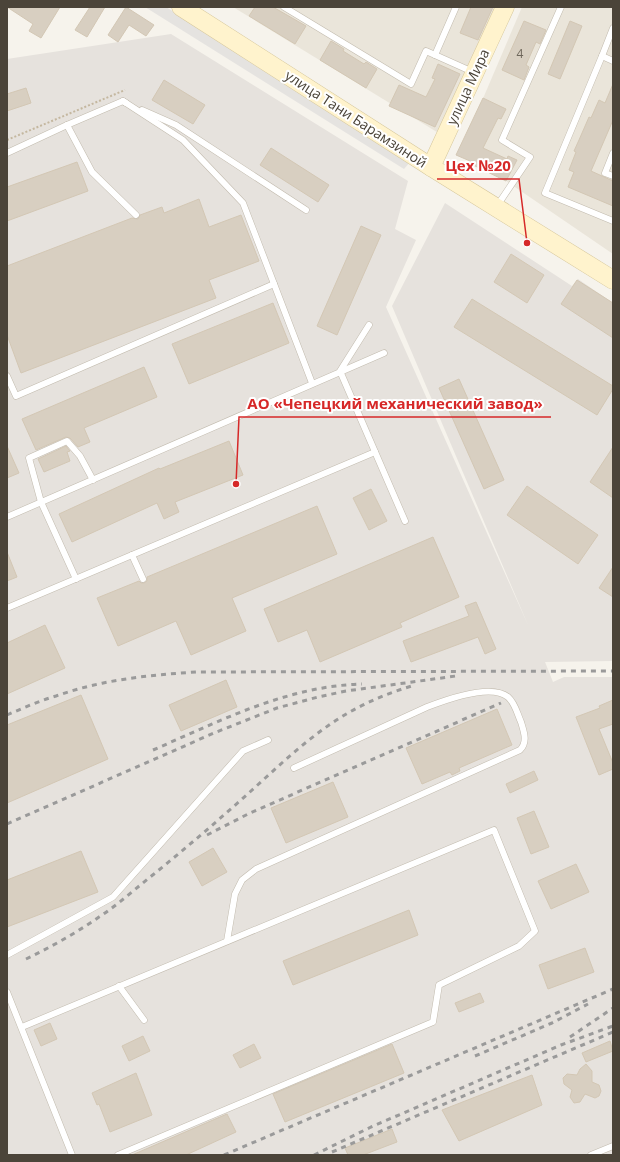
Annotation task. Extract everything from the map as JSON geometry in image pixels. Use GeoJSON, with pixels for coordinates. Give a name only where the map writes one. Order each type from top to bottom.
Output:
{"type":"FeatureCollection","features":[{"type":"Feature","properties":{"kind":"street","name":"улица Тани Барамзиной"},"geometry":{"type":"LineString","coordinates":[[181,7],[431,167],[613,280]]}},
{"type":"Feature","properties":{"kind":"street","name":"улица Мира"},"geometry":{"type":"LineString","coordinates":[[431,167],[504,7]]}},
{"type":"Feature","properties":{"kind":"lane"},"geometry":{"type":"LineString","coordinates":[[284,7],[411,84],[426,51],[474,73]]}},
{"type":"Feature","properties":{"kind":"lane"},"geometry":{"type":"LineString","coordinates":[[435,55],[456,7]]}},
{"type":"Feature","properties":{"kind":"lane"},"geometry":{"type":"LineString","coordinates":[[496,208],[530,156],[502,140],[560,7]]}},
{"type":"Feature","properties":{"kind":"lane"},"geometry":{"type":"LineString","coordinates":[[613,28],[545,193],[613,221]]}},
{"type":"Feature","properties":{"kind":"lane"},"geometry":{"type":"LineString","coordinates":[[602,56],[613,61]]}},
{"type":"Feature","properties":{"kind":"lane"},"geometry":{"type":"LineString","coordinates":[[123,101],[183,140],[243,203],[312,383]]}},
{"type":"Feature","properties":{"kind":"lane"},"geometry":{"type":"LineString","coordinates":[[7,153],[66,125],[123,101],[176,125],[306,210]]}},
{"type":"Feature","properties":{"kind":"lane"},"geometry":{"type":"LineString","coordinates":[[66,125],[92,172],[136,215]]}},
{"type":"Feature","properties":{"kind":"lane"},"geometry":{"type":"LineString","coordinates":[[613,153],[605,173],[613,176]]}},
{"type":"Feature","properties":{"kind":"lane"},"geometry":{"type":"LineString","coordinates":[[7,376],[16,396],[274,284]]}},
{"type":"Feature","properties":{"kind":"lane"},"geometry":{"type":"LineString","coordinates":[[340,371],[369,325]]}},
{"type":"Feature","properties":{"kind":"lane"},"geometry":{"type":"LineString","coordinates":[[7,517],[312,383],[384,353]]}},
{"type":"Feature","properties":{"kind":"lane"},"geometry":{"type":"LineString","coordinates":[[340,371],[405,521]]}},
{"type":"Feature","properties":{"kind":"lane"},"geometry":{"type":"LineString","coordinates":[[76,579],[41,502],[29,458],[66,441],[80,456],[92,480]]}},
{"type":"Feature","properties":{"kind":"lane"},"geometry":{"type":"LineString","coordinates":[[7,608],[375,452]]}},
{"type":"Feature","properties":{"kind":"lane"},"geometry":{"type":"LineString","coordinates":[[132,555],[143,579]]}},
{"type":"Feature","properties":{"kind":"lane"},"geometry":{"type":"LineString","coordinates":[[227,941],[235,894],[242,880],[256,869],[520,750],[525,742],[524,730],[515,706],[508,697],[494,692],[479,693],[445,700],[427,706],[294,768]]}},
{"type":"Feature","properties":{"kind":"lane"},"geometry":{"type":"LineString","coordinates":[[7,955],[113,896],[243,751],[268,740]]}},
{"type":"Feature","properties":{"kind":"lane"},"geometry":{"type":"LineString","coordinates":[[22,1027],[494,830],[534,931],[519,946],[438,985],[433,1022],[118,1155]]}},
{"type":"Feature","properties":{"kind":"lane"},"geometry":{"type":"LineString","coordinates":[[119,986],[144,1020]]}},
{"type":"Feature","properties":{"kind":"lane"},"geometry":{"type":"LineString","coordinates":[[7,992],[72,1155]]}},
{"type":"Feature","properties":{"kind":"lane"},"geometry":{"type":"LineString","coordinates":[[592,1155],[613,1146]]}},
{"type":"Feature","properties":{"kind":"path"},"geometry":{"type":"LineString","coordinates":[[7,140],[125,90]]}},
{"type":"Feature","properties":{"kind":"shaded area"},"geometry":{"type":"Polygon","coordinates":[[[145,7],[166,7],[411,161],[404,169],[145,7]]]}},
{"type":"Feature","properties":{"kind":"shaded area"},"geometry":{"type":"Polygon","coordinates":[[[233,7],[496,7],[445,137],[233,7]]]}},
{"type":"Feature","properties":{"kind":"shaded area"},"geometry":{"type":"Polygon","coordinates":[[[522,7],[613,7],[613,254],[461,150],[522,7]]]}},
{"type":"Feature","properties":{"kind":"shaded area"},"geometry":{"type":"Polygon","coordinates":[[[171,34],[408,181],[395,229],[416,240],[386,307],[528,625],[392,306],[445,203],[572,286],[578,279],[613,303],[613,661],[545,662],[553,682],[564,677],[613,677],[613,1155],[7,1155],[7,59],[171,34]]]}},
{"type":"Feature","properties":{"kind":"building"},"geometry":{"type":"Polygon","coordinates":[[[7,7],[60,7],[41,38],[29,31],[33,24],[7,7]]]}},
{"type":"Feature","properties":{"kind":"building"},"geometry":{"type":"Polygon","coordinates":[[[90,7],[105,7],[87,37],[75,30],[90,7]]]}},
{"type":"Feature","properties":{"kind":"building"},"geometry":{"type":"Polygon","coordinates":[[[126,7],[154,25],[146,36],[129,25],[118,42],[108,35],[126,7]]]}},
{"type":"Feature","properties":{"kind":"building"},"geometry":{"type":"Polygon","coordinates":[[[255,7],[273,7],[306,26],[295,44],[249,16],[255,7]]]}},
{"type":"Feature","properties":{"kind":"building"},"geometry":{"type":"Polygon","coordinates":[[[471,7],[493,7],[478,40],[460,33],[471,7]]]}},
{"type":"Feature","properties":{"kind":"building"},"geometry":{"type":"Polygon","coordinates":[[[524,21],[546,30],[540,44],[536,42],[526,65],[529,67],[524,80],[502,70],[524,21]]]}},
{"type":"Feature","properties":{"kind":"building"},"geometry":{"type":"Polygon","coordinates":[[[570,21],[582,26],[560,79],[548,74],[570,21]]]}},
{"type":"Feature","properties":{"kind":"building"},"geometry":{"type":"Polygon","coordinates":[[[331,41],[344,49],[343,51],[364,64],[366,62],[377,69],[366,88],[320,60],[331,41]]]}},
{"type":"Feature","properties":{"kind":"building"},"geometry":{"type":"Polygon","coordinates":[[[438,64],[460,74],[435,127],[389,106],[399,85],[426,97],[435,79],[432,78],[438,64]]]}},
{"type":"Feature","properties":{"kind":"building"},"geometry":{"type":"Polygon","coordinates":[[[164,80],[205,105],[193,124],[152,100],[164,80]]]}},
{"type":"Feature","properties":{"kind":"building"},"geometry":{"type":"Polygon","coordinates":[[[613,84],[613,120],[591,171],[613,181],[613,206],[568,187],[574,172],[569,170],[576,152],[574,151],[589,117],[591,118],[599,100],[605,103],[613,84]]]}},
{"type":"Feature","properties":{"kind":"building"},"geometry":{"type":"Polygon","coordinates":[[[26,88],[31,103],[7,111],[7,94],[26,88]]]}},
{"type":"Feature","properties":{"kind":"building"},"geometry":{"type":"Polygon","coordinates":[[[483,98],[506,109],[501,119],[498,118],[483,148],[507,159],[508,156],[517,160],[506,181],[456,155],[483,98]]]}},
{"type":"Feature","properties":{"kind":"building"},"geometry":{"type":"Polygon","coordinates":[[[271,148],[329,185],[318,202],[260,165],[271,148]]]}},
{"type":"Feature","properties":{"kind":"building"},"geometry":{"type":"Polygon","coordinates":[[[77,162],[88,191],[7,221],[7,187],[77,162]]]}},
{"type":"Feature","properties":{"kind":"building"},"geometry":{"type":"Polygon","coordinates":[[[199,199],[209,227],[241,215],[259,261],[209,280],[216,298],[21,373],[7,335],[7,266],[132,218],[138,219],[140,215],[162,207],[164,213],[199,199]]]}},
{"type":"Feature","properties":{"kind":"building"},"geometry":{"type":"Polygon","coordinates":[[[361,226],[381,235],[337,335],[317,326],[361,226]]]}},
{"type":"Feature","properties":{"kind":"building"},"geometry":{"type":"Polygon","coordinates":[[[511,254],[544,275],[527,303],[494,282],[511,254]]]}},
{"type":"Feature","properties":{"kind":"building"},"geometry":{"type":"Polygon","coordinates":[[[577,280],[613,303],[613,338],[561,304],[577,280]]]}},
{"type":"Feature","properties":{"kind":"building"},"geometry":{"type":"Polygon","coordinates":[[[472,299],[613,386],[613,389],[597,415],[454,327],[472,299]]]}},
{"type":"Feature","properties":{"kind":"building"},"geometry":{"type":"Polygon","coordinates":[[[273,303],[289,343],[189,384],[172,344],[273,303]]]}},
{"type":"Feature","properties":{"kind":"building"},"geometry":{"type":"Polygon","coordinates":[[[144,367],[157,397],[84,428],[90,442],[78,447],[70,438],[66,437],[36,450],[22,419],[144,367]]]}},
{"type":"Feature","properties":{"kind":"building"},"geometry":{"type":"Polygon","coordinates":[[[459,379],[504,480],[484,489],[439,388],[459,379]]]}},
{"type":"Feature","properties":{"kind":"building"},"geometry":{"type":"Polygon","coordinates":[[[229,441],[243,475],[175,502],[179,512],[164,519],[157,503],[72,542],[59,514],[159,468],[160,469],[229,441]]]}},
{"type":"Feature","properties":{"kind":"building"},"geometry":{"type":"Polygon","coordinates":[[[7,446],[19,473],[7,478],[7,446]]]}},
{"type":"Feature","properties":{"kind":"building"},"geometry":{"type":"Polygon","coordinates":[[[66,446],[70,451],[67,452],[70,461],[44,472],[38,459],[66,446]]]}},
{"type":"Feature","properties":{"kind":"building"},"geometry":{"type":"Polygon","coordinates":[[[613,447],[613,498],[590,482],[613,447]]]}},
{"type":"Feature","properties":{"kind":"building"},"geometry":{"type":"Polygon","coordinates":[[[527,486],[598,535],[578,564],[507,515],[527,486]]]}},
{"type":"Feature","properties":{"kind":"building"},"geometry":{"type":"Polygon","coordinates":[[[371,489],[387,521],[369,530],[353,498],[371,489]]]}},
{"type":"Feature","properties":{"kind":"building"},"geometry":{"type":"Polygon","coordinates":[[[317,506],[337,554],[232,598],[246,631],[191,655],[176,621],[118,646],[97,598],[139,581],[144,583],[147,581],[147,577],[317,506]]]}},
{"type":"Feature","properties":{"kind":"building"},"geometry":{"type":"Polygon","coordinates":[[[433,537],[459,597],[400,623],[402,627],[320,662],[307,630],[278,642],[264,609],[433,537]]]}},
{"type":"Feature","properties":{"kind":"building"},"geometry":{"type":"Polygon","coordinates":[[[7,552],[17,577],[7,581],[7,552]]]}},
{"type":"Feature","properties":{"kind":"building"},"geometry":{"type":"Polygon","coordinates":[[[613,567],[613,597],[599,588],[613,567]]]}},
{"type":"Feature","properties":{"kind":"building"},"geometry":{"type":"Polygon","coordinates":[[[476,602],[496,649],[485,654],[478,637],[411,662],[403,641],[469,616],[465,606],[476,602]]]}},
{"type":"Feature","properties":{"kind":"building"},"geometry":{"type":"Polygon","coordinates":[[[45,625],[65,668],[7,694],[7,643],[45,625]]]}},
{"type":"Feature","properties":{"kind":"building"},"geometry":{"type":"Polygon","coordinates":[[[226,680],[237,707],[181,731],[169,705],[226,680]]]}},
{"type":"Feature","properties":{"kind":"building"},"geometry":{"type":"Polygon","coordinates":[[[81,695],[108,759],[7,803],[7,725],[81,695]]]}},
{"type":"Feature","properties":{"kind":"building"},"geometry":{"type":"Polygon","coordinates":[[[613,700],[613,724],[599,729],[613,763],[613,769],[599,775],[576,717],[600,708],[599,706],[613,700]]]}},
{"type":"Feature","properties":{"kind":"building"},"geometry":{"type":"Polygon","coordinates":[[[497,709],[512,745],[459,768],[460,771],[452,775],[450,772],[422,784],[406,748],[497,709]]]}},
{"type":"Feature","properties":{"kind":"building"},"geometry":{"type":"Polygon","coordinates":[[[534,771],[538,780],[510,793],[506,784],[534,771]]]}},
{"type":"Feature","properties":{"kind":"building"},"geometry":{"type":"Polygon","coordinates":[[[333,782],[348,817],[286,843],[271,808],[333,782]]]}},
{"type":"Feature","properties":{"kind":"building"},"geometry":{"type":"Polygon","coordinates":[[[534,811],[549,847],[531,854],[517,818],[534,811]]]}},
{"type":"Feature","properties":{"kind":"building"},"geometry":{"type":"Polygon","coordinates":[[[213,848],[227,872],[202,886],[189,862],[213,848]]]}},
{"type":"Feature","properties":{"kind":"building"},"geometry":{"type":"Polygon","coordinates":[[[81,851],[98,892],[7,927],[7,880],[81,851]]]}},
{"type":"Feature","properties":{"kind":"building"},"geometry":{"type":"Polygon","coordinates":[[[576,864],[589,892],[551,909],[538,881],[576,864]]]}},
{"type":"Feature","properties":{"kind":"building"},"geometry":{"type":"Polygon","coordinates":[[[409,910],[418,935],[293,985],[283,961],[409,910]]]}},
{"type":"Feature","properties":{"kind":"building"},"geometry":{"type":"Polygon","coordinates":[[[585,948],[594,972],[548,989],[539,965],[585,948]]]}},
{"type":"Feature","properties":{"kind":"building"},"geometry":{"type":"Polygon","coordinates":[[[480,993],[484,1002],[459,1012],[455,1003],[480,993]]]}},
{"type":"Feature","properties":{"kind":"building"},"geometry":{"type":"Polygon","coordinates":[[[50,1023],[57,1039],[41,1046],[34,1030],[50,1023]]]}},
{"type":"Feature","properties":{"kind":"building"},"geometry":{"type":"Polygon","coordinates":[[[143,1036],[150,1051],[129,1061],[122,1046],[143,1036]]]}},
{"type":"Feature","properties":{"kind":"building"},"geometry":{"type":"Polygon","coordinates":[[[610,1041],[613,1051],[586,1062],[582,1053],[610,1041]]]}},
{"type":"Feature","properties":{"kind":"building"},"geometry":{"type":"Polygon","coordinates":[[[254,1044],[261,1058],[240,1068],[233,1055],[254,1044]]]}},
{"type":"Feature","properties":{"kind":"building"},"geometry":{"type":"Polygon","coordinates":[[[392,1044],[404,1073],[285,1122],[273,1094],[392,1044]]]}},
{"type":"Feature","properties":{"kind":"building"},"geometry":{"type":"Polygon","coordinates":[[[586,1064],[592,1071],[592,1082],[599,1085],[601,1091],[599,1096],[595,1098],[585,1094],[580,1102],[574,1103],[570,1097],[572,1090],[564,1084],[563,1078],[567,1074],[577,1075],[580,1069],[586,1064]]]}},
{"type":"Feature","properties":{"kind":"building"},"geometry":{"type":"Polygon","coordinates":[[[136,1073],[152,1115],[110,1132],[99,1104],[97,1105],[92,1093],[136,1073]]]}},
{"type":"Feature","properties":{"kind":"building"},"geometry":{"type":"Polygon","coordinates":[[[532,1075],[542,1105],[459,1141],[442,1110],[532,1075]]]}},
{"type":"Feature","properties":{"kind":"building"},"geometry":{"type":"Polygon","coordinates":[[[227,1114],[236,1132],[186,1155],[132,1155],[227,1114]]]}},
{"type":"Feature","properties":{"kind":"building"},"geometry":{"type":"Polygon","coordinates":[[[392,1129],[397,1142],[363,1155],[348,1155],[345,1148],[392,1129]]]}},
{"type":"Feature","properties":{"kind":"railway"},"geometry":{"type":"LineString","coordinates":[[7,715],[43,700],[73,690],[125,679],[178,673],[613,671]]}},
{"type":"Feature","properties":{"kind":"railway"},"geometry":{"type":"LineString","coordinates":[[7,824],[214,733],[277,708],[346,691],[456,676]]}},
{"type":"Feature","properties":{"kind":"railway"},"geometry":{"type":"LineString","coordinates":[[153,750],[229,717],[281,698],[334,686],[362,684]]}},
{"type":"Feature","properties":{"kind":"railway"},"geometry":{"type":"LineString","coordinates":[[26,959],[54,945],[114,907],[204,833],[302,745],[332,723],[372,701],[415,685]]}},
{"type":"Feature","properties":{"kind":"railway"},"geometry":{"type":"LineString","coordinates":[[207,835],[250,813],[501,703]]}},
{"type":"Feature","properties":{"kind":"railway"},"geometry":{"type":"LineString","coordinates":[[224,1155],[613,989]]}},
{"type":"Feature","properties":{"kind":"railway"},"geometry":{"type":"LineString","coordinates":[[475,1056],[552,1023],[588,1004]]}},
{"type":"Feature","properties":{"kind":"railway"},"geometry":{"type":"LineString","coordinates":[[570,1037],[613,1008]]}},
{"type":"Feature","properties":{"kind":"railway"},"geometry":{"type":"LineString","coordinates":[[314,1155],[371,1127],[561,1045],[613,1026]]}},
{"type":"Feature","properties":{"kind":"railway"},"geometry":{"type":"LineString","coordinates":[[332,1152],[613,1032]]}},
{"type":"Feature","properties":{"kind":"place","name":"Цех №20"},"geometry":{"type":"Point","coordinates":[527,243]}},
{"type":"Feature","properties":{"kind":"place","name":"АО «Чепецкий механический завод»"},"geometry":{"type":"Point","coordinates":[236,484]}}]}
